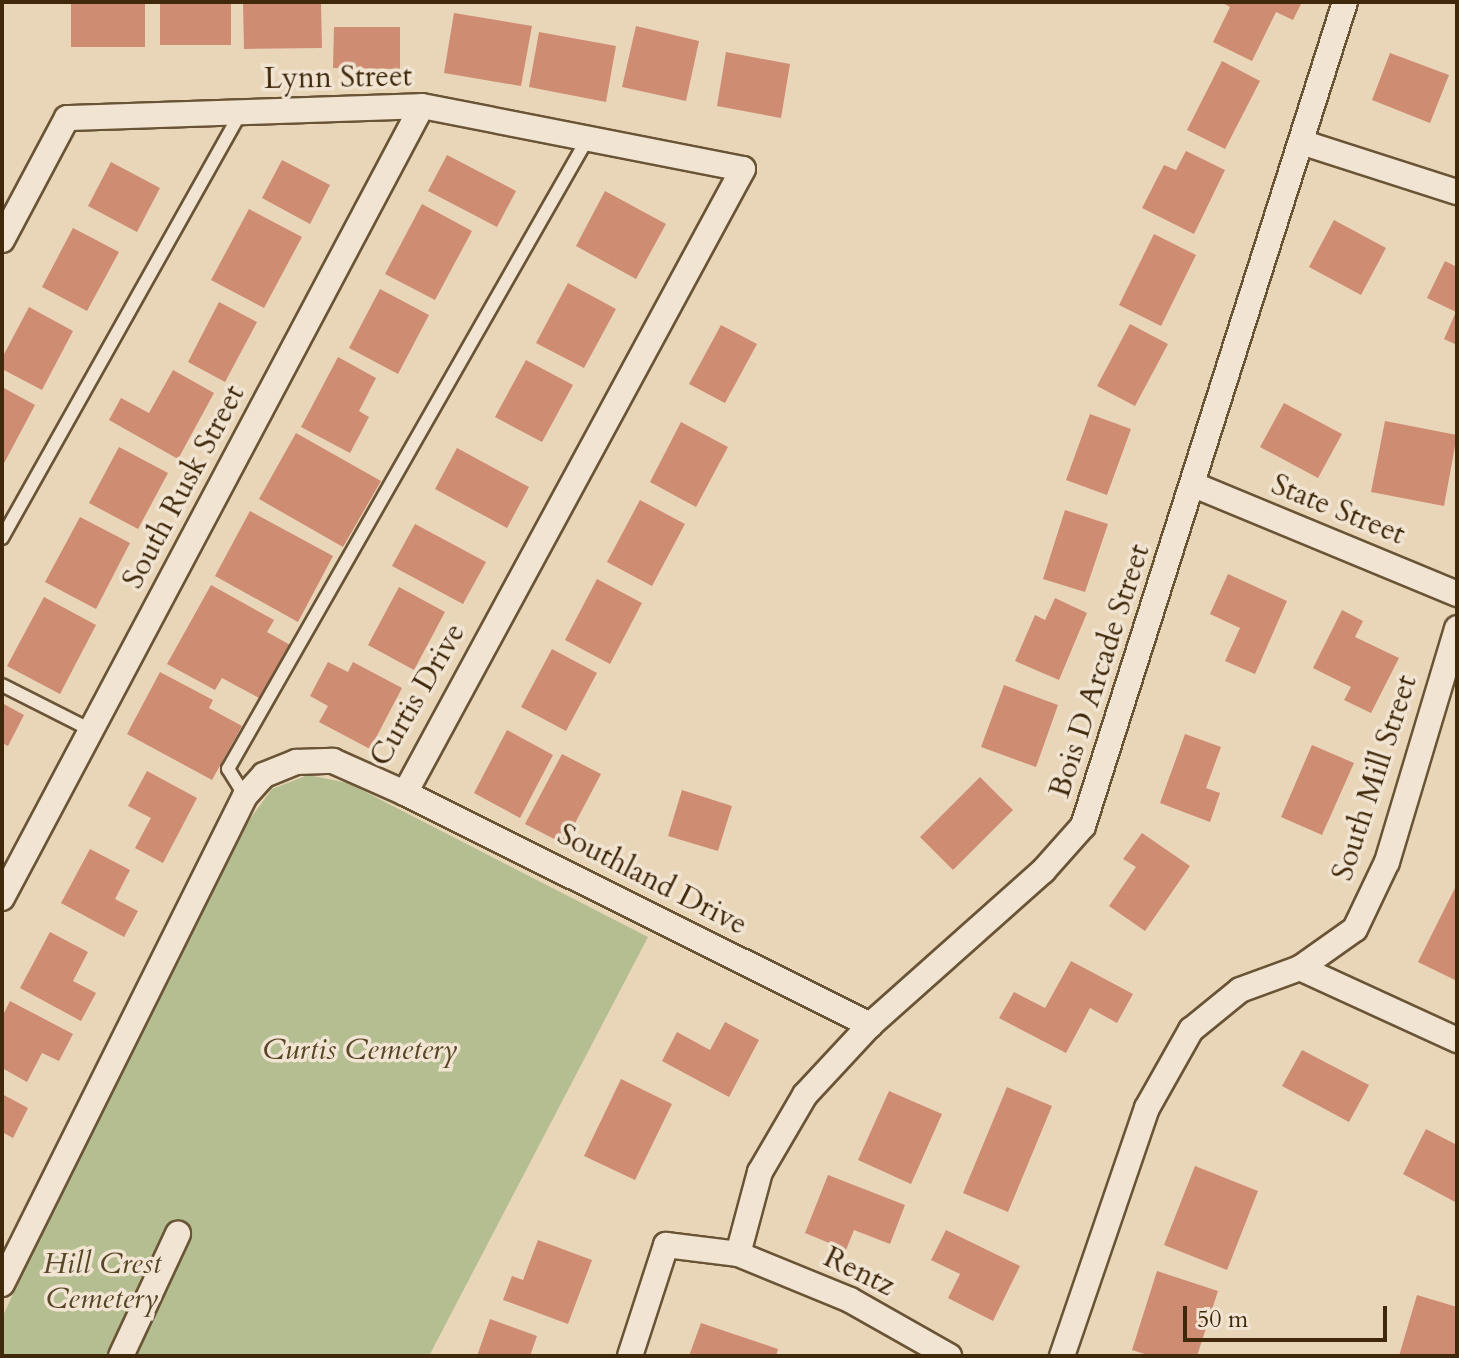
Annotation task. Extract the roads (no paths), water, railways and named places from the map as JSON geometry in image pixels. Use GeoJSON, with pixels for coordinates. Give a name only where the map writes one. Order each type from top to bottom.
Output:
{"type":"FeatureCollection","features":[{"type":"Feature","properties":{"kind":"street","name":"Bois D Arcade Street"},"geometry":{"type":"LineString","coordinates":[[738,1254],[767,1159],[805,1095],[870,1025],[1043,871],[1083,826],[1194,485],[1345,2]]}},
{"type":"Feature","properties":{"kind":"street","name":"Lynn Street"},"geometry":{"type":"LineString","coordinates":[[2,240],[67,118],[422,106],[589,136],[743,169]]}},
{"type":"Feature","properties":{"kind":"street","name":"South Rusk Street"},"geometry":{"type":"LineString","coordinates":[[2,898],[422,106]]}},
{"type":"Feature","properties":{"kind":"street"},"geometry":{"type":"LineString","coordinates":[[1301,142],[1457,192]]}},
{"type":"Feature","properties":{"kind":"street","name":"Curtis Drive"},"geometry":{"type":"LineString","coordinates":[[2,1284],[245,796],[264,775],[296,762],[321,761],[333,761],[405,793],[743,169]]}},
{"type":"Feature","properties":{"kind":"street","name":"State Street"},"geometry":{"type":"LineString","coordinates":[[1194,485],[1457,594]]}},
{"type":"Feature","properties":{"kind":"street","name":"South Mill Street"},"geometry":{"type":"LineString","coordinates":[[1062,1356],[1147,1108],[1191,1030],[1240,990],[1300,968],[1355,929],[1387,862],[1457,628]]}},
{"type":"Feature","properties":{"kind":"street","name":"Southland Drive"},"geometry":{"type":"LineString","coordinates":[[405,793],[870,1025]]}},
{"type":"Feature","properties":{"kind":"street"},"geometry":{"type":"LineString","coordinates":[[1300,968],[1457,1040]]}},
{"type":"Feature","properties":{"kind":"street"},"geometry":{"type":"LineString","coordinates":[[121,1356],[178,1234]]}},
{"type":"Feature","properties":{"kind":"street"},"geometry":{"type":"LineString","coordinates":[[630,1356],[666,1245],[738,1254]]}},
{"type":"Feature","properties":{"kind":"street","name":"Rentz"},"geometry":{"type":"LineString","coordinates":[[738,1254],[850,1300],[949,1356]]}},
{"type":"Feature","properties":{"kind":"lane"},"geometry":{"type":"LineString","coordinates":[[2,538],[241,112]]}},
{"type":"Feature","properties":{"kind":"lane"},"geometry":{"type":"LineString","coordinates":[[245,796],[228,769],[589,136]]}},
{"type":"Feature","properties":{"kind":"lane"},"geometry":{"type":"LineString","coordinates":[[2,685],[91,730]]}},
{"type":"Feature","properties":{"kind":"park label","name":"Curtis Cemetery"},"geometry":{"type":"Point","coordinates":[360,1050]}},
{"type":"Feature","properties":{"kind":"park label","name":"Hill Crest Cemetery"},"geometry":{"type":"Point","coordinates":[102,1281]}}]}
